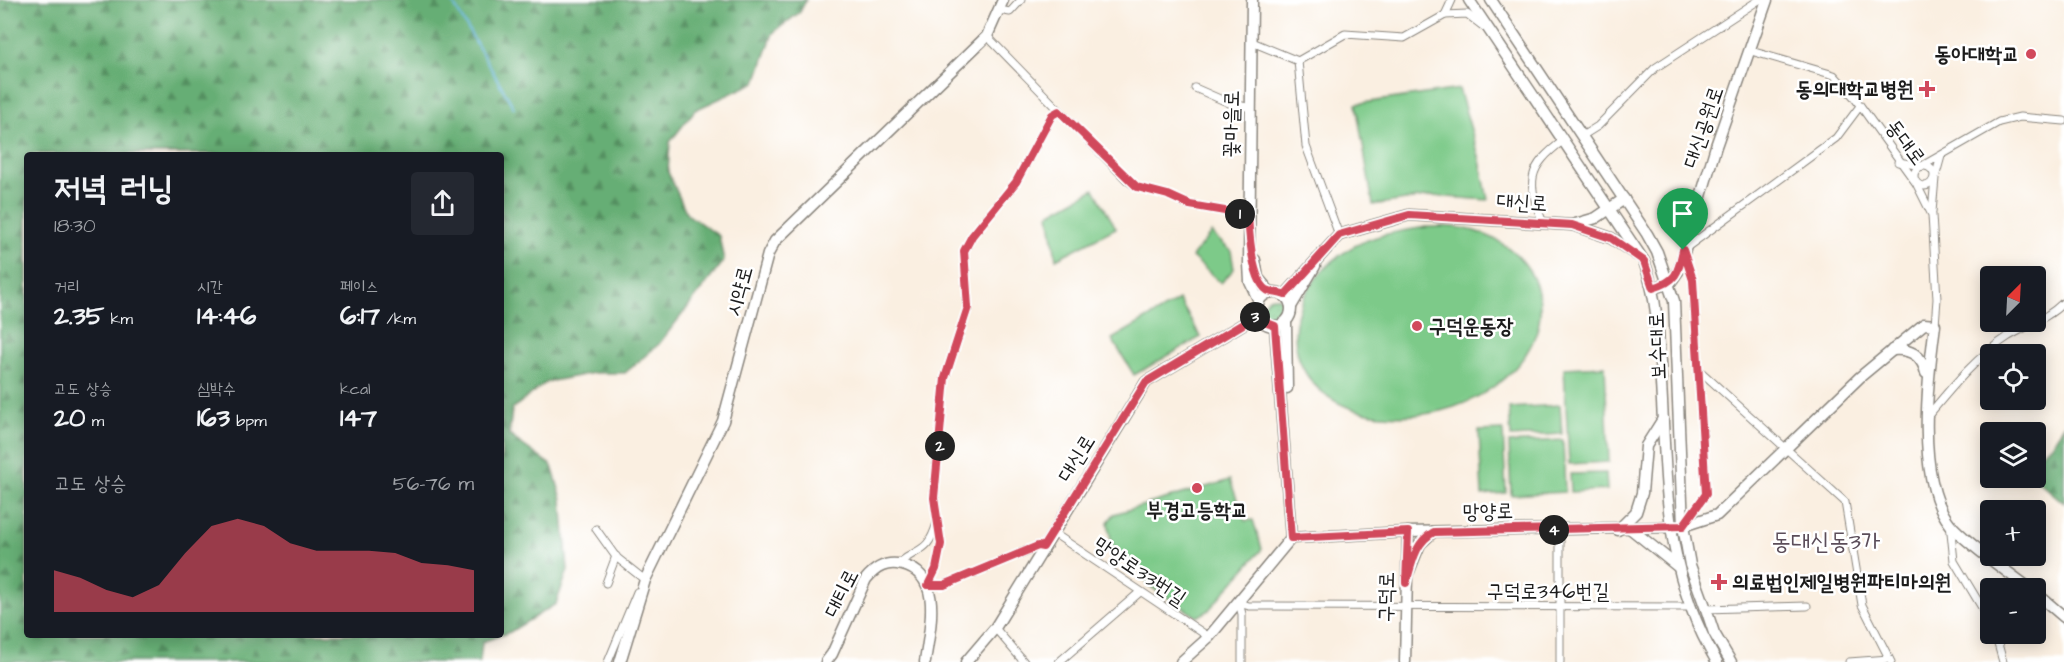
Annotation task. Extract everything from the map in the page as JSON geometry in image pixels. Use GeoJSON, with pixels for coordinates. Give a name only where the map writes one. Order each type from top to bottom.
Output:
{"type":"FeatureCollection","features":[{"type":"Feature","properties":{"kind":"main road","name":"꽃마을로"},"geometry":{"type":"LineString","coordinates":[[1252,0],[1248,215],[1251,248],[1250,282],[1259,300],[1258,315]]}},
{"type":"Feature","properties":{"kind":"main road","name":"보수대로"},"geometry":{"type":"LineString","coordinates":[[1469,0],[1644,261],[1653,288],[1669,527],[1677,566],[1691,607],[1702,636],[1717,662]]}},
{"type":"Feature","properties":{"kind":"main road","name":"보수대로"},"geometry":{"type":"LineString","coordinates":[[1491,0],[1624,198],[1657,252],[1670,283],[1674,301],[1683,526],[1690,565],[1714,633],[1731,662]]}},
{"type":"Feature","properties":{"kind":"main road","name":"대신공원로"},"geometry":{"type":"LineString","coordinates":[[1670,283],[1679,270],[1683,250],[1767,0]]}},
{"type":"Feature","properties":{"kind":"main road","name":"시약로"},"geometry":{"type":"LineString","coordinates":[[620,662],[643,579],[723,422],[768,254],[775,241],[987,36],[1001,5]]}},
{"type":"Feature","properties":{"kind":"main road","name":"대신로"},"geometry":{"type":"LineString","coordinates":[[1339,235],[1409,215],[1572,225],[1596,218],[1624,198]]}},
{"type":"Feature","properties":{"kind":"main road"},"geometry":{"type":"LineString","coordinates":[[1572,225],[1611,238],[1644,261]]}},
{"type":"Feature","properties":{"kind":"main road"},"geometry":{"type":"LineString","coordinates":[[1285,295],[1339,235]]}},
{"type":"Feature","properties":{"kind":"main road","name":"꽃마을로"},"geometry":{"type":"LineString","coordinates":[[1251,248],[1258,278],[1270,292]]}},
{"type":"Feature","properties":{"kind":"main road"},"geometry":{"type":"LineString","coordinates":[[1258,315],[1262,321],[1275,326],[1286,322],[1290,317],[1292,305],[1317,260]]}},
{"type":"Feature","properties":{"kind":"main road"},"geometry":{"type":"LineString","coordinates":[[1653,288],[1670,283]]}},
{"type":"Feature","properties":{"kind":"main road"},"geometry":{"type":"LineString","coordinates":[[1259,300],[1270,292],[1285,295],[1292,305]]}},
{"type":"Feature","properties":{"kind":"main road","name":"대신로"},"geometry":{"type":"LineString","coordinates":[[966,662],[995,628],[1146,382],[1258,315]]}},
{"type":"Feature","properties":{"kind":"main road"},"geometry":{"type":"LineString","coordinates":[[1181,662],[1209,637],[1291,538],[1285,442],[1288,352],[1286,322]]}},
{"type":"Feature","properties":{"kind":"main road","name":"망양로"},"geometry":{"type":"LineString","coordinates":[[1291,538],[1408,532],[1618,530],[1683,526],[1717,515],[1892,350],[1924,324],[1935,325]]}},
{"type":"Feature","properties":{"kind":"main road"},"geometry":{"type":"LineString","coordinates":[[1926,383],[1935,325]]}},
{"type":"Feature","properties":{"kind":"main road"},"geometry":{"type":"LineString","coordinates":[[1275,326],[1280,420],[1285,442]]}},
{"type":"Feature","properties":{"kind":"main road"},"geometry":{"type":"LineString","coordinates":[[1892,350],[1909,350],[1918,357],[1925,369],[1929,460],[1936,492],[1950,523],[2017,578]]}},
{"type":"Feature","properties":{"kind":"main road"},"geometry":{"type":"LineString","coordinates":[[1618,530],[1636,512],[1642,493],[1646,446],[1663,419]]}},
{"type":"Feature","properties":{"kind":"main road"},"geometry":{"type":"LineString","coordinates":[[1631,529],[1677,566]]}},
{"type":"Feature","properties":{"kind":"main road","name":"구덕로"},"geometry":{"type":"LineString","coordinates":[[1405,662],[1408,532]]}},
{"type":"Feature","properties":{"kind":"main road"},"geometry":{"type":"LineString","coordinates":[[1406,583],[1416,550],[1423,539],[1434,532]]}},
{"type":"Feature","properties":{"kind":"main road"},"geometry":{"type":"LineString","coordinates":[[898,564],[918,571],[928,585],[931,607],[925,662]]}},
{"type":"Feature","properties":{"kind":"main road","name":"대티로"},"geometry":{"type":"LineString","coordinates":[[826,662],[832,654],[866,579],[882,566],[898,564]]}},
{"type":"Feature","properties":{"kind":"main road"},"geometry":{"type":"LineString","coordinates":[[2046,602],[2064,617]]}},
{"type":"Feature","properties":{"kind":"street"},"geometry":{"type":"LineString","coordinates":[[1001,5],[1010,12],[1021,0]]}},
{"type":"Feature","properties":{"kind":"street"},"geometry":{"type":"LineString","coordinates":[[1445,15],[1452,0]]}},
{"type":"Feature","properties":{"kind":"street"},"geometry":{"type":"LineString","coordinates":[[1582,136],[1598,126],[1655,68],[1759,0]]}},
{"type":"Feature","properties":{"kind":"street"},"geometry":{"type":"LineString","coordinates":[[1298,61],[1345,34],[1404,38],[1445,15],[1467,14],[1491,30]]}},
{"type":"Feature","properties":{"kind":"street"},"geometry":{"type":"LineString","coordinates":[[987,36],[1137,187],[1168,195],[1190,205],[1248,215]]}},
{"type":"Feature","properties":{"kind":"street"},"geometry":{"type":"LineString","coordinates":[[1252,42],[1298,61]]}},
{"type":"Feature","properties":{"kind":"street","name":"동대로"},"geometry":{"type":"LineString","coordinates":[[1751,51],[1834,75],[1860,106],[1898,162],[1916,183],[1932,214],[1937,299],[1935,325]]}},
{"type":"Feature","properties":{"kind":"street"},"geometry":{"type":"LineString","coordinates":[[1298,61],[1306,146],[1339,235]]}},
{"type":"Feature","properties":{"kind":"street"},"geometry":{"type":"LineString","coordinates":[[1194,88],[1229,103],[1251,108]]}},
{"type":"Feature","properties":{"kind":"street"},"geometry":{"type":"LineString","coordinates":[[1683,526],[1706,494],[1693,280],[1683,250],[1836,138],[1860,106]]}},
{"type":"Feature","properties":{"kind":"street"},"geometry":{"type":"LineString","coordinates":[[1043,547],[1038,546],[944,585],[928,585],[936,569],[941,544],[934,498],[945,378],[968,307],[964,251],[972,236],[1016,182],[1052,115],[1059,111]]}},
{"type":"Feature","properties":{"kind":"street"},"geometry":{"type":"LineString","coordinates":[[1898,162],[1922,166],[1932,169],[1935,178],[1933,183],[1924,187],[1916,183],[1914,172],[1922,166],[1941,156],[1949,149],[1999,122],[2020,117],[2064,121]]}},
{"type":"Feature","properties":{"kind":"street"},"geometry":{"type":"LineString","coordinates":[[1542,223],[1531,183],[1537,166],[1564,140]]}},
{"type":"Feature","properties":{"kind":"street"},"geometry":{"type":"LineString","coordinates":[[1932,214],[1935,178],[1941,156]]}},
{"type":"Feature","properties":{"kind":"street"},"geometry":{"type":"LineString","coordinates":[[1926,419],[1967,370],[2008,337],[2054,312],[2064,302]]}},
{"type":"Feature","properties":{"kind":"street","name":"보수대로"},"geometry":{"type":"LineString","coordinates":[[1698,369],[1845,502],[1862,605],[1890,661]]}},
{"type":"Feature","properties":{"kind":"street"},"geometry":{"type":"LineString","coordinates":[[898,564],[928,545],[938,518]]}},
{"type":"Feature","properties":{"kind":"street"},"geometry":{"type":"LineString","coordinates":[[1950,523],[1954,561],[1980,604]]}},
{"type":"Feature","properties":{"kind":"street"},"geometry":{"type":"LineString","coordinates":[[596,529],[616,556],[643,579],[608,662]]}},
{"type":"Feature","properties":{"kind":"street"},"geometry":{"type":"LineString","coordinates":[[1560,530],[1560,662]]}},
{"type":"Feature","properties":{"kind":"street","name":"망양로33번길"},"geometry":{"type":"LineString","coordinates":[[1052,532],[1209,637]]}},
{"type":"Feature","properties":{"kind":"street"},"geometry":{"type":"LineString","coordinates":[[606,583],[616,556]]}},
{"type":"Feature","properties":{"kind":"street"},"geometry":{"type":"LineString","coordinates":[[1059,662],[1140,591]]}},
{"type":"Feature","properties":{"kind":"street"},"geometry":{"type":"LineString","coordinates":[[1239,603],[1242,614],[1242,662]]}},
{"type":"Feature","properties":{"kind":"street","name":"구덕로346번길"},"geometry":{"type":"LineString","coordinates":[[1239,603],[1249,606],[1405,608],[1691,607]]}},
{"type":"Feature","properties":{"kind":"street"},"geometry":{"type":"LineString","coordinates":[[1706,609],[1807,606]]}},
{"type":"Feature","properties":{"kind":"street"},"geometry":{"type":"LineString","coordinates":[[995,628],[1024,662]]}},
{"type":"Feature","properties":{"kind":"street"},"geometry":{"type":"LineString","coordinates":[[1998,644],[2003,662]]}},
{"type":"Feature","properties":{"kind":"street"},"geometry":{"type":"LineString","coordinates":[[1850,662],[1890,661]]}},
{"type":"Feature","properties":{"kind":"green space"},"geometry":{"type":"Polygon","coordinates":[[[0,0],[806,0],[800,12],[773,33],[756,82],[695,110],[670,142],[668,172],[687,214],[719,236],[724,261],[659,344],[625,373],[594,373],[547,382],[512,409],[509,435],[552,466],[562,499],[568,570],[556,604],[504,634],[504,152],[24,152],[24,638],[493,638],[482,642],[480,662],[0,662],[0,0]]]}},
{"type":"Feature","properties":{"kind":"green space"},"geometry":{"type":"Polygon","coordinates":[[[1459,89],[1480,160],[1488,200],[1432,196],[1373,205],[1356,104],[1459,89]]]}},
{"type":"Feature","properties":{"kind":"green space"},"geometry":{"type":"Polygon","coordinates":[[[1094,189],[1116,228],[1056,259],[1049,214],[1094,189]]]}},
{"type":"Feature","properties":{"kind":"green space","name":"구덕운동장"},"geometry":{"type":"Polygon","coordinates":[[[1426,227],[1472,230],[1491,237],[1516,254],[1529,270],[1538,292],[1540,314],[1536,335],[1526,354],[1495,386],[1454,407],[1427,414],[1400,416],[1382,415],[1348,407],[1323,392],[1305,372],[1296,348],[1296,322],[1305,296],[1322,272],[1348,250],[1386,234],[1426,227]]]}},
{"type":"Feature","properties":{"kind":"green space"},"geometry":{"type":"Polygon","coordinates":[[[1211,233],[1231,251],[1234,269],[1221,283],[1192,257],[1211,233]]]}},
{"type":"Feature","properties":{"kind":"green space"},"geometry":{"type":"Polygon","coordinates":[[[1270,297],[1278,297],[1285,304],[1285,312],[1278,319],[1270,319],[1263,312],[1263,304],[1270,297]]]}},
{"type":"Feature","properties":{"kind":"green space"},"geometry":{"type":"Polygon","coordinates":[[[1179,300],[1201,337],[1134,375],[1112,339],[1179,300]]]}},
{"type":"Feature","properties":{"kind":"green space"},"geometry":{"type":"Polygon","coordinates":[[[1605,366],[1609,462],[1569,464],[1564,368],[1605,366]]]}},
{"type":"Feature","properties":{"kind":"green space"},"geometry":{"type":"Polygon","coordinates":[[[1560,405],[1562,434],[1511,437],[1509,408],[1560,405]]]}},
{"type":"Feature","properties":{"kind":"green space"},"geometry":{"type":"Polygon","coordinates":[[[2064,425],[2064,503],[2046,488],[2046,450],[2052,445],[2064,425]]]}},
{"type":"Feature","properties":{"kind":"green space"},"geometry":{"type":"Polygon","coordinates":[[[1503,430],[1506,493],[1482,495],[1479,431],[1503,430]]]}},
{"type":"Feature","properties":{"kind":"green space"},"geometry":{"type":"Polygon","coordinates":[[[1563,440],[1565,492],[1511,495],[1509,443],[1563,440]]]}},
{"type":"Feature","properties":{"kind":"green space"},"geometry":{"type":"Polygon","coordinates":[[[1606,473],[1607,490],[1571,492],[1570,474],[1606,473]]]}},
{"type":"Feature","properties":{"kind":"green space"},"geometry":{"type":"Polygon","coordinates":[[[1230,480],[1245,521],[1253,520],[1262,549],[1208,611],[1197,617],[1148,585],[1143,570],[1121,558],[1113,546],[1108,522],[1114,514],[1230,480]]]}},
{"type":"Feature","properties":{"kind":"waterway"},"geometry":{"type":"LineString","coordinates":[[451,0],[514,108]]}},
{"type":"Feature","properties":{"kind":"place","name":"동아대학교"},"geometry":{"type":"Point","coordinates":[2031,54]}},
{"type":"Feature","properties":{"kind":"place","name":"동의대학교병원"},"geometry":{"type":"Point","coordinates":[1927,89]}},
{"type":"Feature","properties":{"kind":"place","name":"구덕운동장"},"geometry":{"type":"Point","coordinates":[1417,326]}},
{"type":"Feature","properties":{"kind":"place","name":"부경고등학교"},"geometry":{"type":"Point","coordinates":[1197,488]}},
{"type":"Feature","properties":{"kind":"place","name":"의료법인제일병원파티마의원"},"geometry":{"type":"Point","coordinates":[1719,582]}},
{"type":"Feature","properties":{"kind":"district","name":"동대신동3가"},"geometry":{"type":"Point","coordinates":[1826,541]}},
{"type":"Feature","properties":{"kind":"route"},"geometry":{"type":"LineString","coordinates":[[1059,111],[1127,180],[1137,187],[1168,195],[1190,205],[1248,215],[1251,248],[1258,278],[1262,286],[1270,292],[1280,292],[1285,295],[1304,271],[1339,235],[1409,215],[1572,225],[1611,238],[1644,261],[1653,288],[1670,283],[1679,270],[1683,250],[1693,280],[1706,494],[1683,526],[1618,530],[1434,532],[1423,539],[1416,550],[1406,583],[1408,532],[1291,538],[1285,442],[1280,420],[1279,367],[1275,326],[1268,325],[1258,315],[1146,382],[1043,547],[1038,546],[944,585],[928,585],[936,569],[941,544],[934,498],[945,378],[968,307],[964,251],[972,236],[1016,182],[1052,115],[1059,111]]}}]}
